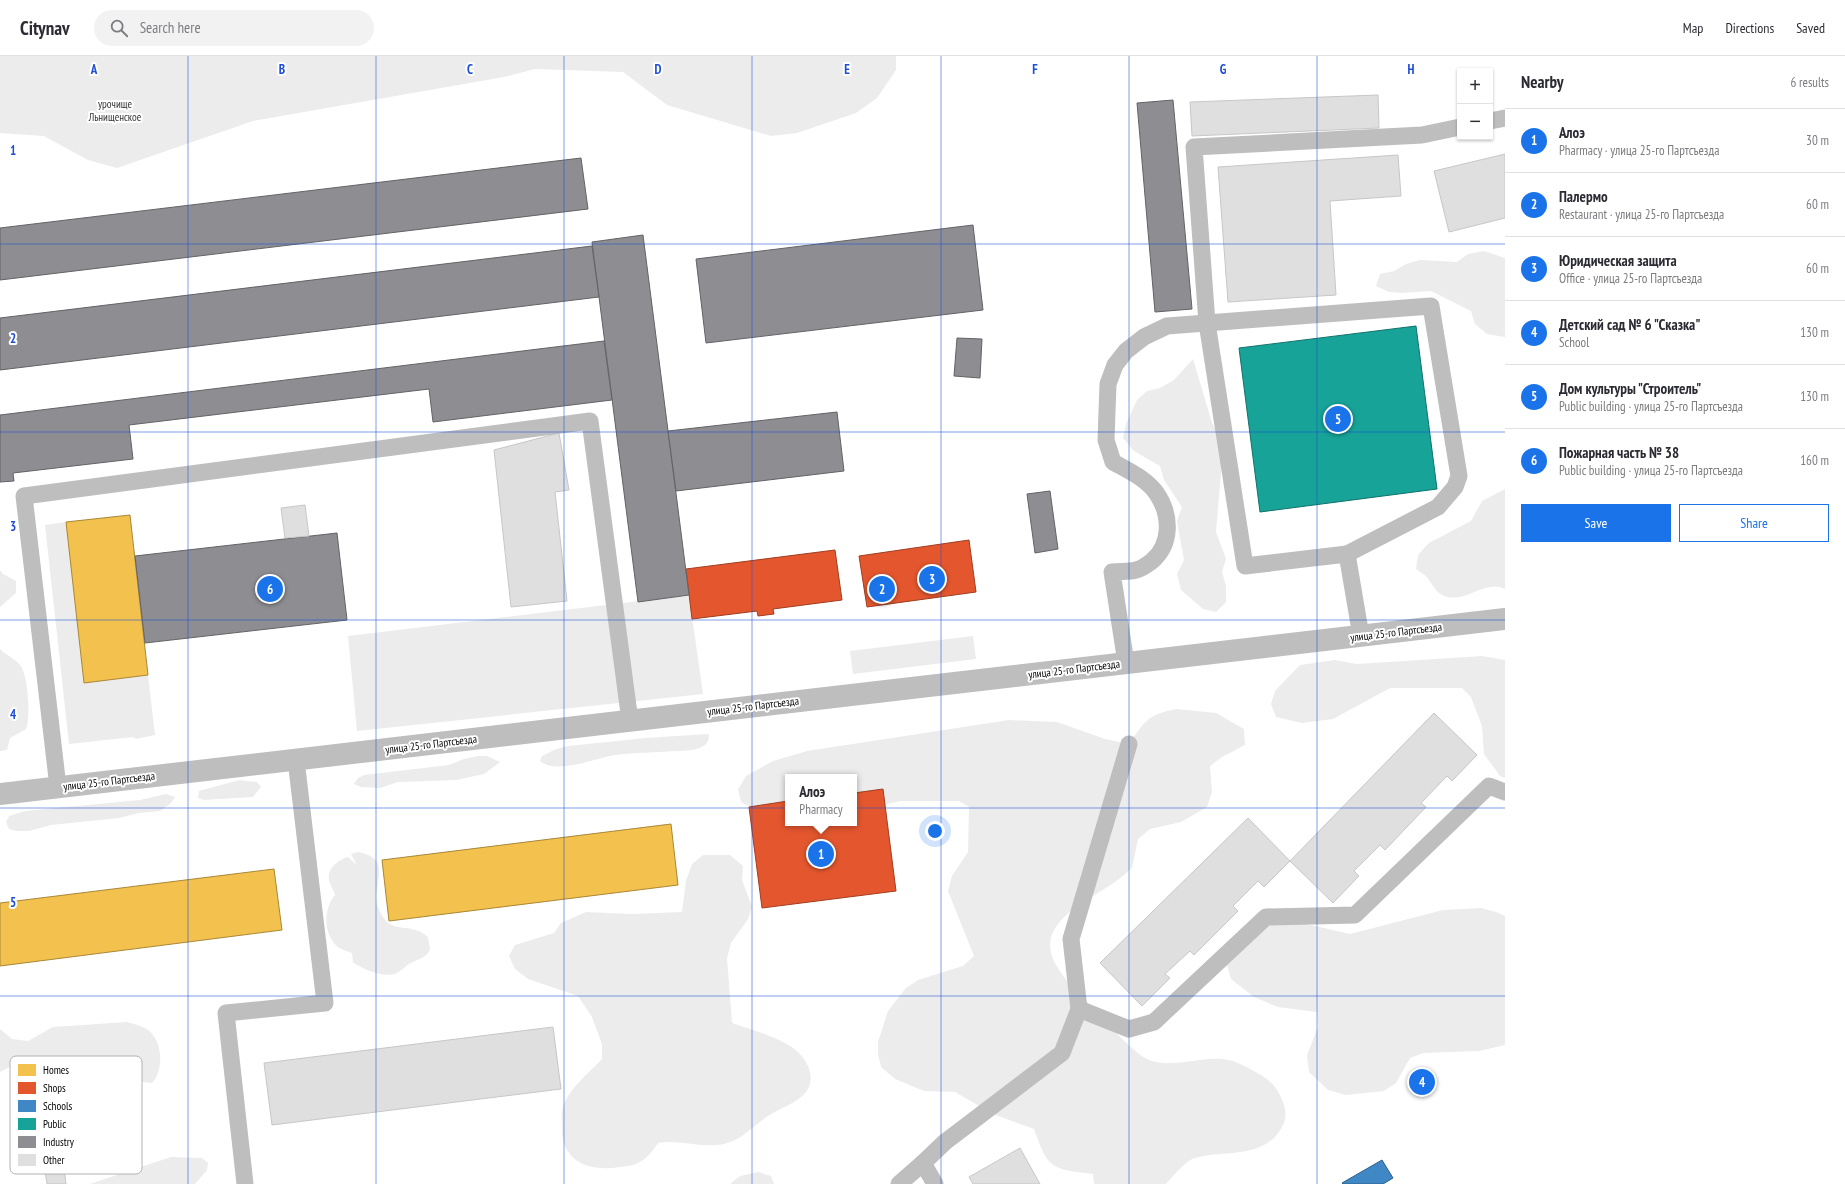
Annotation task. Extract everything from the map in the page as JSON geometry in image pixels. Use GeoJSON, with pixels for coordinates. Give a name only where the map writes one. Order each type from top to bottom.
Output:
{"type":"FeatureCollection","features":[{"type":"Feature","properties":{"kind":"street","name":"улица 25-го Партсъезда"},"geometry":{"type":"LineString","coordinates":[[0,794],[1505,619]]}},
{"type":"Feature","properties":{"kind":"lane"},"geometry":{"type":"LineString","coordinates":[[1493,120],[1505,118]]}},
{"type":"Feature","properties":{"kind":"lane"},"geometry":{"type":"LineString","coordinates":[[1126,663],[1112,572],[1137,570],[1159,555],[1166,542],[1167,526],[1165,509],[1157,494],[1143,480],[1113,462],[1106,440],[1108,384],[1115,365],[1126,351],[1144,338],[1167,326],[1207,323],[1432,306],[1459,476],[1455,487],[1438,507],[1347,554],[1246,566],[1207,323],[1194,147],[1422,135],[1457,128]]}},
{"type":"Feature","properties":{"kind":"lane"},"geometry":{"type":"LineString","coordinates":[[58,787],[24,496],[590,421],[630,721]]}},
{"type":"Feature","properties":{"kind":"lane"},"geometry":{"type":"LineString","coordinates":[[1347,554],[1361,636]]}},
{"type":"Feature","properties":{"kind":"lane"},"geometry":{"type":"LineString","coordinates":[[899,1184],[945,1142],[1062,1054],[1079,1009],[1071,939],[1129,744]]}},
{"type":"Feature","properties":{"kind":"lane"},"geometry":{"type":"LineString","coordinates":[[245,1184],[226,1013],[325,1003],[296,760]]}},
{"type":"Feature","properties":{"kind":"lane"},"geometry":{"type":"LineString","coordinates":[[1079,1009],[1129,1029],[1154,1022],[1266,917],[1355,915],[1489,786],[1505,792]]}},
{"type":"Feature","properties":{"kind":"lane"},"geometry":{"type":"LineString","coordinates":[[923,1163],[935,1184]]}},
{"type":"Feature","properties":{"kind":"green space","name":"урочище Льнищенское"},"geometry":{"type":"Polygon","coordinates":[[[0,56],[896,56],[896,70],[877,98],[856,113],[797,133],[771,136],[667,105],[623,72],[535,69],[504,77],[253,121],[117,168],[88,160],[44,136],[0,133],[0,56]]]}},
{"type":"Feature","properties":{"kind":"green space"},"geometry":{"type":"Polygon","coordinates":[[[1484,251],[1505,258],[1505,337],[1487,334],[1475,324],[1471,311],[1431,291],[1401,293],[1389,292],[1376,286],[1380,274],[1394,271],[1406,264],[1420,260],[1457,262],[1468,254],[1484,251]]]}},
{"type":"Feature","properties":{"kind":"green space"},"geometry":{"type":"Polygon","coordinates":[[[1193,359],[1212,423],[1219,435],[1223,450],[1216,532],[1226,559],[1222,572],[1226,586],[1226,602],[1216,612],[1203,609],[1181,590],[1177,574],[1184,560],[1177,521],[1182,507],[1164,480],[1160,466],[1134,451],[1123,438],[1126,424],[1137,400],[1147,391],[1160,388],[1174,380],[1193,359]]]}},
{"type":"Feature","properties":{"kind":"green space"},"geometry":{"type":"Polygon","coordinates":[[[1505,489],[1505,589],[1490,587],[1458,597],[1442,595],[1435,589],[1426,576],[1416,569],[1418,555],[1429,543],[1471,521],[1482,501],[1505,489]]]}},
{"type":"Feature","properties":{"kind":"green space"},"geometry":{"type":"Polygon","coordinates":[[[66,522],[84,682],[148,675],[155,735],[136,739],[133,737],[69,744],[45,525],[66,522]]]}},
{"type":"Feature","properties":{"kind":"green space"},"geometry":{"type":"Polygon","coordinates":[[[0,570],[3,574],[16,581],[16,593],[0,607],[0,570]]]}},
{"type":"Feature","properties":{"kind":"green space"},"geometry":{"type":"Polygon","coordinates":[[[689,595],[703,694],[357,731],[348,636],[689,595]]]}},
{"type":"Feature","properties":{"kind":"green space"},"geometry":{"type":"Polygon","coordinates":[[[973,636],[976,659],[853,674],[850,651],[973,636]]]}},
{"type":"Feature","properties":{"kind":"green space"},"geometry":{"type":"Polygon","coordinates":[[[0,649],[18,663],[23,670],[28,697],[28,724],[26,729],[10,738],[7,750],[0,751],[0,649]]]}},
{"type":"Feature","properties":{"kind":"green space"},"geometry":{"type":"Polygon","coordinates":[[[1482,656],[1505,660],[1505,778],[1500,776],[1484,754],[1482,726],[1471,697],[1462,688],[1390,688],[1333,719],[1302,723],[1276,717],[1271,704],[1275,691],[1300,665],[1335,660],[1357,664],[1482,656]]]}},
{"type":"Feature","properties":{"kind":"green space"},"geometry":{"type":"Polygon","coordinates":[[[1176,709],[1216,713],[1244,729],[1245,745],[1222,757],[1210,766],[1212,792],[1207,807],[1181,822],[1150,829],[1138,839],[1132,868],[1112,884],[1073,909],[1062,919],[1055,929],[1050,941],[1051,953],[1058,968],[1070,984],[1119,1036],[1143,1057],[1159,1063],[1180,1063],[1222,1059],[1238,1063],[1263,1076],[1275,1087],[1284,1104],[1285,1119],[1277,1135],[1266,1144],[1247,1151],[1191,1159],[1179,1169],[1166,1184],[1094,1184],[1093,1174],[1068,1170],[1053,1165],[1043,1152],[1034,1129],[993,1114],[955,1092],[924,1091],[895,1079],[881,1067],[878,1054],[878,1042],[888,1011],[906,988],[918,980],[963,966],[974,956],[948,891],[952,876],[968,852],[969,807],[959,801],[901,801],[857,809],[857,774],[785,774],[785,807],[755,809],[741,802],[738,789],[746,776],[773,761],[807,751],[1009,720],[1057,722],[1105,739],[1129,744],[1143,724],[1166,711],[1176,709]]]}},
{"type":"Feature","properties":{"kind":"green space"},"geometry":{"type":"Polygon","coordinates":[[[709,734],[706,744],[693,750],[615,755],[566,766],[547,765],[540,761],[542,756],[556,749],[569,746],[645,738],[709,734]]]}},
{"type":"Feature","properties":{"kind":"green space"},"geometry":{"type":"Polygon","coordinates":[[[487,756],[500,762],[484,774],[456,780],[398,782],[380,788],[361,787],[354,784],[358,778],[364,775],[449,765],[464,759],[487,756]]]}},
{"type":"Feature","properties":{"kind":"green space"},"geometry":{"type":"Polygon","coordinates":[[[239,780],[257,782],[261,787],[253,797],[204,800],[198,798],[199,791],[239,780]]]}},
{"type":"Feature","properties":{"kind":"green space"},"geometry":{"type":"Polygon","coordinates":[[[166,794],[175,797],[171,803],[160,811],[139,813],[119,818],[51,825],[29,831],[16,831],[9,829],[6,822],[9,816],[25,811],[140,800],[166,794]]]}},
{"type":"Feature","properties":{"kind":"green space"},"geometry":{"type":"Polygon","coordinates":[[[358,852],[369,856],[376,861],[379,867],[376,899],[383,917],[388,923],[394,926],[413,929],[428,937],[430,950],[426,955],[392,975],[380,974],[362,968],[353,962],[352,953],[338,947],[333,942],[327,929],[326,921],[328,907],[335,895],[329,880],[331,868],[337,862],[348,857],[357,865],[351,854],[358,852]]]}},
{"type":"Feature","properties":{"kind":"green space"},"geometry":{"type":"Polygon","coordinates":[[[703,855],[730,855],[743,866],[742,880],[752,907],[748,919],[731,943],[727,958],[732,1023],[777,1039],[797,1051],[804,1059],[810,1072],[811,1078],[809,1087],[798,1100],[768,1116],[733,1141],[714,1145],[677,1142],[658,1143],[646,1158],[634,1165],[609,1168],[587,1166],[571,1156],[566,1148],[563,1138],[562,1114],[563,1107],[570,1093],[602,1059],[602,1044],[592,1017],[578,996],[528,979],[515,969],[509,956],[515,945],[554,933],[561,923],[586,912],[632,914],[682,912],[686,881],[692,864],[703,855]]]}},
{"type":"Feature","properties":{"kind":"green space"},"geometry":{"type":"Polygon","coordinates":[[[1481,908],[1505,916],[1505,1045],[1479,1051],[1423,1053],[1410,1058],[1396,1083],[1384,1091],[1346,1095],[1328,1090],[1309,1072],[1307,1055],[1318,1027],[1317,1012],[1278,1007],[1254,997],[1231,979],[1226,961],[1265,924],[1302,923],[1350,934],[1443,910],[1481,908]]]}},
{"type":"Feature","properties":{"kind":"green space"},"geometry":{"type":"Polygon","coordinates":[[[127,1022],[141,1026],[150,1031],[156,1039],[158,1045],[160,1052],[160,1066],[156,1078],[152,1083],[142,1082],[142,1056],[10,1056],[10,1067],[0,1072],[0,1029],[12,1039],[28,1041],[53,1027],[127,1022]]]}},
{"type":"Feature","properties":{"kind":"green space"},"geometry":{"type":"Polygon","coordinates":[[[171,1157],[202,1158],[208,1163],[207,1170],[195,1184],[90,1184],[120,1174],[142,1174],[142,1167],[171,1157]]]}},
{"type":"Feature","properties":{"kind":"green space"},"geometry":{"type":"Polygon","coordinates":[[[758,1172],[771,1176],[774,1184],[730,1184],[740,1176],[758,1172]]]}},
{"type":"Feature","properties":{"kind":"building: Homes"},"geometry":{"type":"Polygon","coordinates":[[[130,515],[148,675],[84,683],[66,522],[130,515]]]}},
{"type":"Feature","properties":{"kind":"building: Homes"},"geometry":{"type":"Polygon","coordinates":[[[671,824],[678,885],[389,921],[382,860],[671,824]]]}},
{"type":"Feature","properties":{"kind":"building: Homes"},"geometry":{"type":"Polygon","coordinates":[[[274,869],[282,930],[0,966],[0,903],[274,869]]]}},
{"type":"Feature","properties":{"kind":"building: Shops"},"geometry":{"type":"Polygon","coordinates":[[[969,540],[976,592],[867,607],[859,556],[969,540]]]}},
{"type":"Feature","properties":{"kind":"building: Shops"},"geometry":{"type":"Polygon","coordinates":[[[835,550],[842,600],[773,609],[774,614],[758,616],[757,611],[692,619],[686,569],[835,550]]]}},
{"type":"Feature","properties":{"kind":"building: Shops"},"geometry":{"type":"Polygon","coordinates":[[[883,789],[896,891],[762,908],[749,807],[785,801],[785,826],[857,826],[857,793],[883,789]]]}},
{"type":"Feature","properties":{"kind":"building: Schools"},"geometry":{"type":"Polygon","coordinates":[[[1382,1160],[1393,1178],[1383,1184],[1342,1183],[1382,1160]]]}},
{"type":"Feature","properties":{"kind":"building: Public"},"geometry":{"type":"Polygon","coordinates":[[[1416,326],[1437,489],[1260,512],[1239,348],[1416,326]]]}},
{"type":"Feature","properties":{"kind":"building: Industry"},"geometry":{"type":"Polygon","coordinates":[[[1173,100],[1192,309],[1155,312],[1137,103],[1173,100]]]}},
{"type":"Feature","properties":{"kind":"building: Industry"},"geometry":{"type":"Polygon","coordinates":[[[581,158],[588,209],[0,280],[0,228],[581,158]]]}},
{"type":"Feature","properties":{"kind":"building: Industry"},"geometry":{"type":"Polygon","coordinates":[[[973,225],[983,310],[706,343],[696,259],[973,225]]]}},
{"type":"Feature","properties":{"kind":"building: Industry"},"geometry":{"type":"Polygon","coordinates":[[[643,235],[689,595],[638,602],[592,242],[643,235]]]}},
{"type":"Feature","properties":{"kind":"building: Industry"},"geometry":{"type":"Polygon","coordinates":[[[592,246],[599,297],[0,370],[0,318],[592,246]]]}},
{"type":"Feature","properties":{"kind":"building: Industry"},"geometry":{"type":"Polygon","coordinates":[[[957,338],[982,339],[980,378],[954,376],[957,338]]]}},
{"type":"Feature","properties":{"kind":"building: Industry"},"geometry":{"type":"Polygon","coordinates":[[[604,341],[612,400],[433,422],[429,389],[129,425],[133,459],[13,473],[14,481],[0,482],[0,415],[604,341]]]}},
{"type":"Feature","properties":{"kind":"building: Industry"},"geometry":{"type":"Polygon","coordinates":[[[837,412],[844,471],[676,491],[668,431],[837,412]]]}},
{"type":"Feature","properties":{"kind":"building: Industry"},"geometry":{"type":"Polygon","coordinates":[[[1050,491],[1058,549],[1035,553],[1027,494],[1050,491]]]}},
{"type":"Feature","properties":{"kind":"building: Industry"},"geometry":{"type":"Polygon","coordinates":[[[337,533],[347,620],[145,643],[135,556],[337,533]]]}},
{"type":"Feature","properties":{"kind":"building: Other"},"geometry":{"type":"Polygon","coordinates":[[[1378,95],[1379,128],[1192,136],[1190,102],[1378,95]]]}},
{"type":"Feature","properties":{"kind":"building: Other"},"geometry":{"type":"Polygon","coordinates":[[[1505,154],[1505,218],[1449,232],[1434,171],[1505,154]]]}},
{"type":"Feature","properties":{"kind":"building: Other"},"geometry":{"type":"Polygon","coordinates":[[[1398,155],[1401,196],[1330,201],[1336,295],[1228,302],[1218,167],[1398,155]]]}},
{"type":"Feature","properties":{"kind":"building: Other"},"geometry":{"type":"Polygon","coordinates":[[[559,433],[569,490],[555,492],[567,601],[511,607],[494,450],[559,433]]]}},
{"type":"Feature","properties":{"kind":"building: Other"},"geometry":{"type":"Polygon","coordinates":[[[305,505],[309,536],[285,538],[281,508],[305,505]]]}},
{"type":"Feature","properties":{"kind":"building: Other"},"geometry":{"type":"Polygon","coordinates":[[[1434,713],[1477,755],[1452,781],[1447,776],[1421,803],[1426,807],[1385,850],[1380,845],[1354,871],[1359,876],[1333,903],[1290,861],[1434,713]]]}},
{"type":"Feature","properties":{"kind":"building: Other"},"geometry":{"type":"Polygon","coordinates":[[[1248,818],[1290,861],[1264,887],[1258,881],[1233,906],[1238,911],[1194,955],[1190,951],[1165,974],[1170,978],[1142,1006],[1100,963],[1248,818]]]}},
{"type":"Feature","properties":{"kind":"building: Other"},"geometry":{"type":"Polygon","coordinates":[[[553,1027],[561,1089],[272,1125],[264,1063],[553,1027]]]}},
{"type":"Feature","properties":{"kind":"building: Other"},"geometry":{"type":"Polygon","coordinates":[[[1020,1148],[1040,1184],[973,1184],[969,1177],[1020,1148]]]}},
{"type":"Feature","properties":{"kind":"building: Other"},"geometry":{"type":"Polygon","coordinates":[[[45,1174],[65,1174],[66,1184],[47,1184],[45,1174]]]}},
{"type":"Feature","properties":{"kind":"place","name":"Дом культуры \"Строитель\""},"geometry":{"type":"Point","coordinates":[1338,419]}},
{"type":"Feature","properties":{"kind":"place","name":"Юридическая защита"},"geometry":{"type":"Point","coordinates":[932,579]}},
{"type":"Feature","properties":{"kind":"place","name":"Пожарная часть № 38"},"geometry":{"type":"Point","coordinates":[270,589]}},
{"type":"Feature","properties":{"kind":"place","name":"Палермо"},"geometry":{"type":"Point","coordinates":[882,589]}},
{"type":"Feature","properties":{"kind":"place","name":"Алоэ"},"geometry":{"type":"Point","coordinates":[821,854]}},
{"type":"Feature","properties":{"kind":"place","name":"Детский сад № 6 \"Сказка\""},"geometry":{"type":"Point","coordinates":[1422,1082]}}]}
